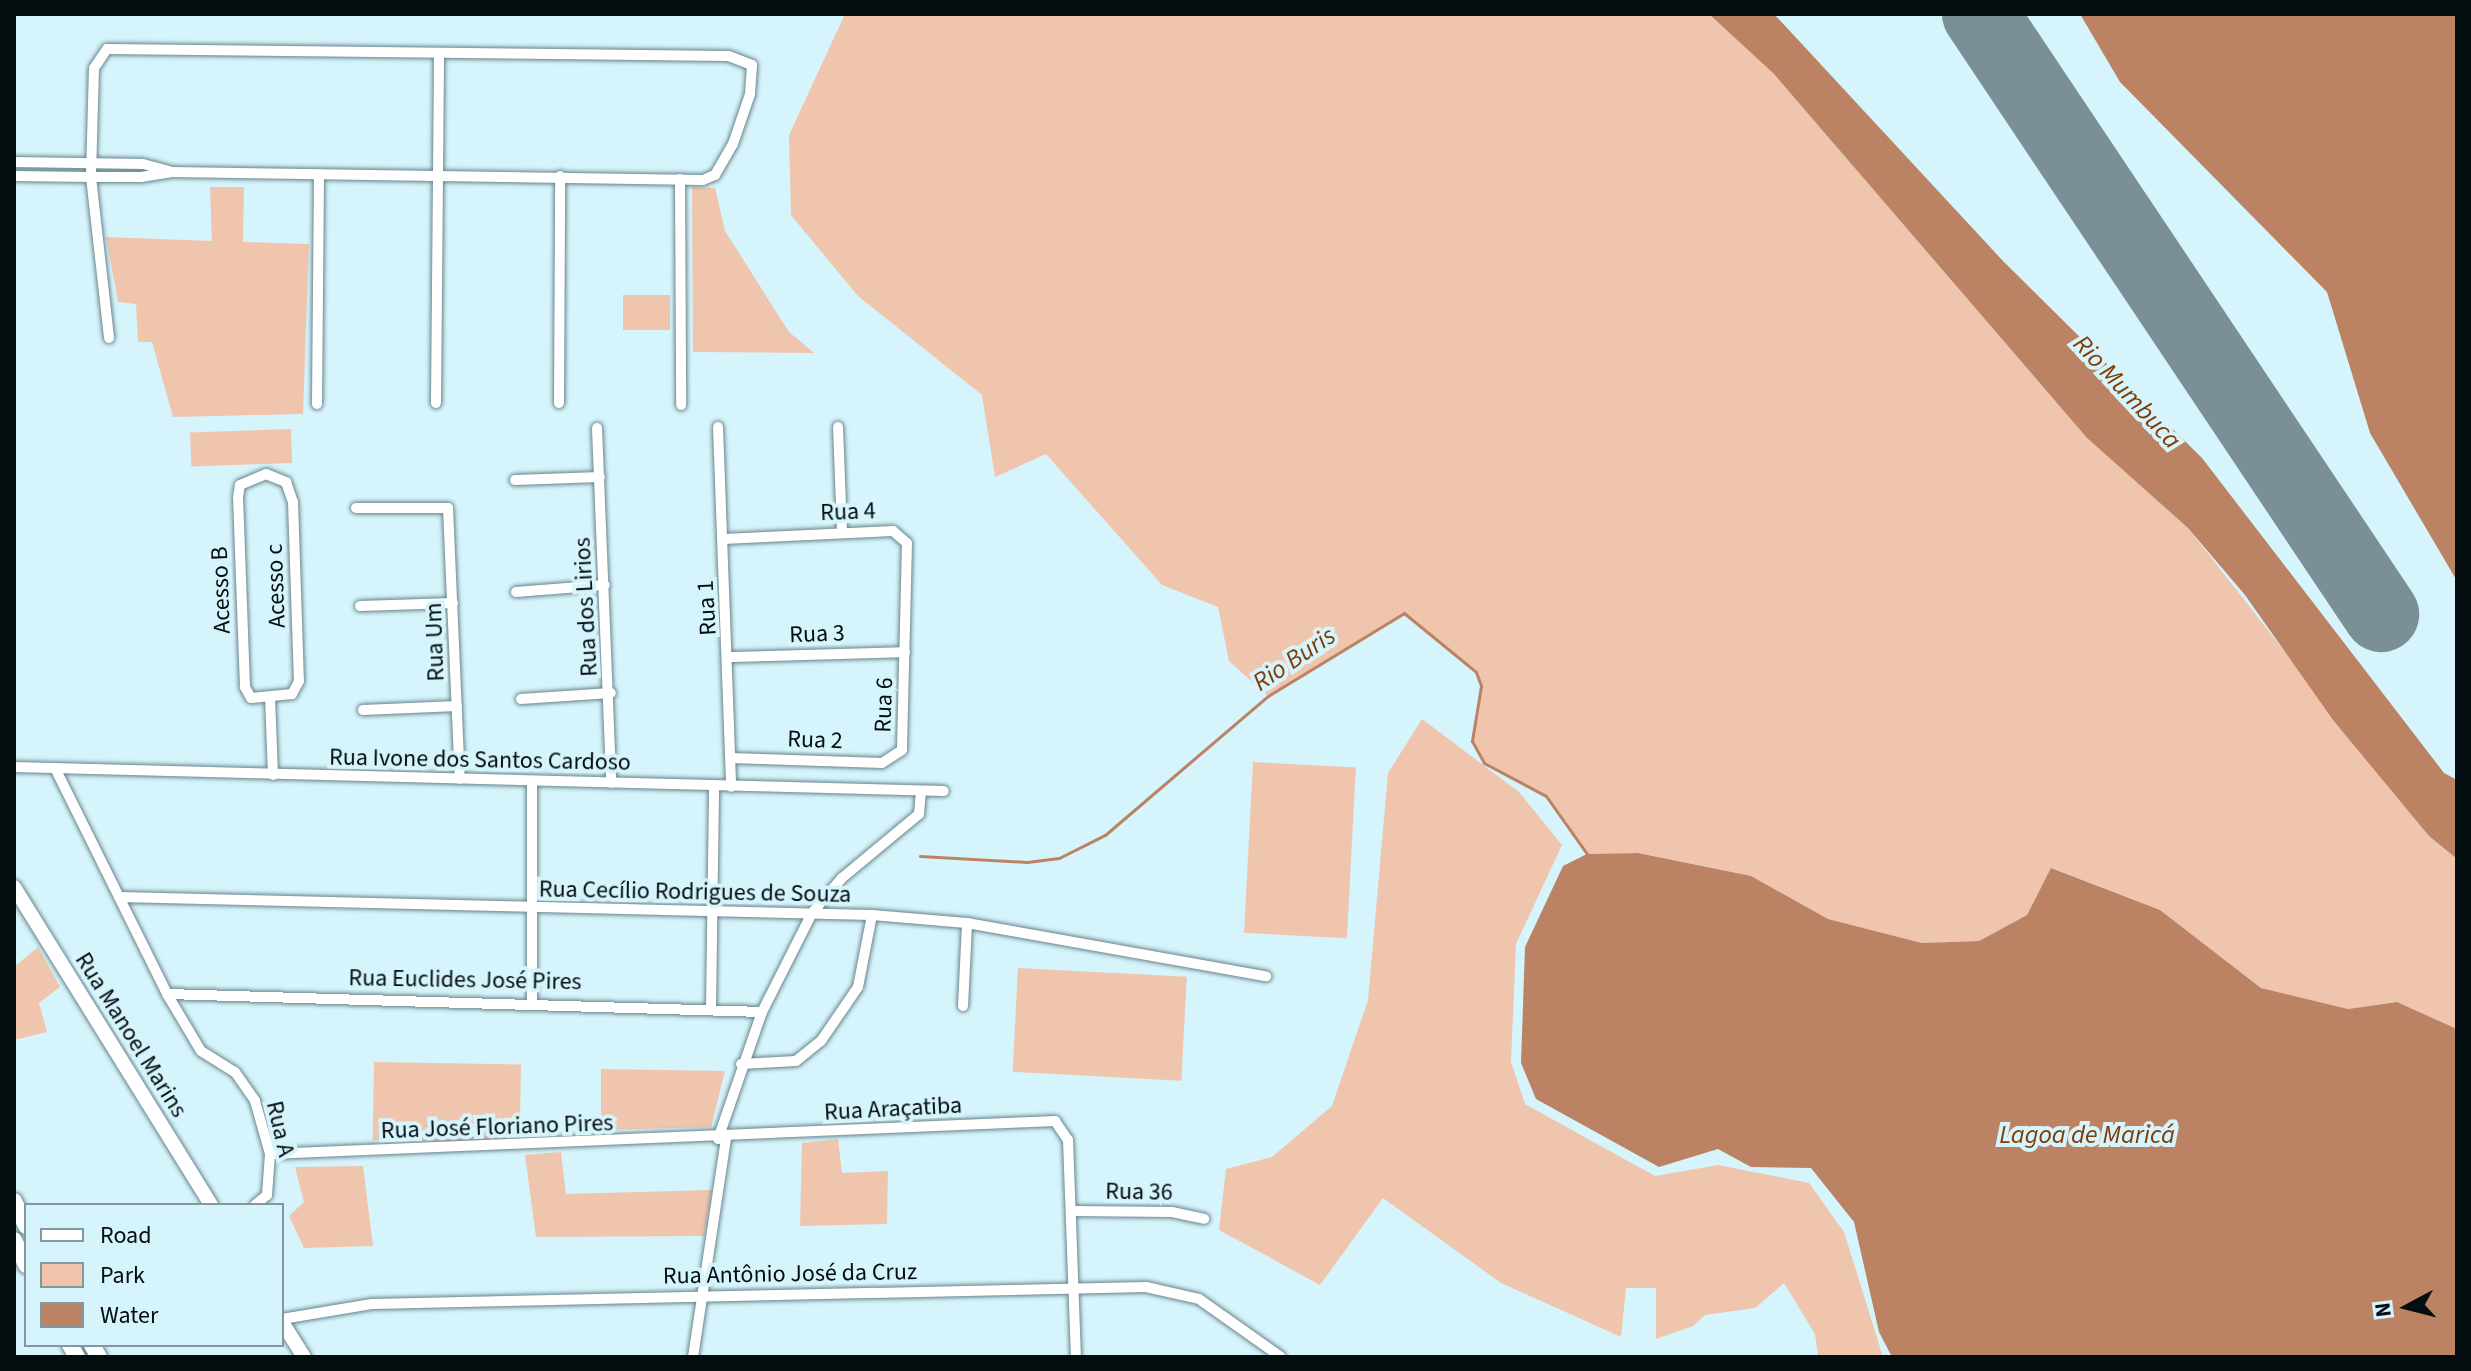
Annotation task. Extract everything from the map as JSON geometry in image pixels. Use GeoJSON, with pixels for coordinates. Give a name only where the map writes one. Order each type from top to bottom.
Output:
{"type":"FeatureCollection","features":[{"type":"Feature","properties":{"kind":"highway"},"geometry":{"type":"LineString","coordinates":[[14,1201],[24,1222]]}},
{"type":"Feature","properties":{"kind":"highway"},"geometry":{"type":"LineString","coordinates":[[14,1240],[24,1261]]}},
{"type":"Feature","properties":{"kind":"main road","name":"Rua Manoel Marins"},"geometry":{"type":"LineString","coordinates":[[14,887],[210,1203]]}},
{"type":"Feature","properties":{"kind":"main road"},"geometry":{"type":"LineString","coordinates":[[284,1323],[304,1357]]}},
{"type":"Feature","properties":{"kind":"street"},"geometry":{"type":"LineString","coordinates":[[14,176],[91,177],[171,172],[680,179],[715,175],[733,144],[753,78],[752,65],[742,59],[107,49],[94,68],[91,177],[109,338]]}},
{"type":"Feature","properties":{"kind":"street"},"geometry":{"type":"LineString","coordinates":[[436,403],[439,53]]}},
{"type":"Feature","properties":{"kind":"street"},"geometry":{"type":"LineString","coordinates":[[14,162],[91,162],[171,172]]}},
{"type":"Feature","properties":{"kind":"street"},"geometry":{"type":"LineString","coordinates":[[317,404],[319,174]]}},
{"type":"Feature","properties":{"kind":"street"},"geometry":{"type":"LineString","coordinates":[[559,403],[560,176]]}},
{"type":"Feature","properties":{"kind":"street"},"geometry":{"type":"LineString","coordinates":[[680,179],[681,405]]}},
{"type":"Feature","properties":{"kind":"street","name":"Rua 1"},"geometry":{"type":"LineString","coordinates":[[718,427],[730,657],[731,787]]}},
{"type":"Feature","properties":{"kind":"street"},"geometry":{"type":"LineString","coordinates":[[838,427],[842,531]]}},
{"type":"Feature","properties":{"kind":"street","name":"Rua dos Lirios"},"geometry":{"type":"LineString","coordinates":[[597,428],[611,693],[611,783]]}},
{"type":"Feature","properties":{"kind":"street","name":"Acesso B"},"geometry":{"type":"LineString","coordinates":[[270,697],[247,693],[240,485],[266,474],[286,482]]}},
{"type":"Feature","properties":{"kind":"street"},"geometry":{"type":"LineString","coordinates":[[515,480],[600,477]]}},
{"type":"Feature","properties":{"kind":"street","name":"Acesso c"},"geometry":{"type":"LineString","coordinates":[[270,697],[297,690],[293,502],[286,482]]}},
{"type":"Feature","properties":{"kind":"street","name":"Rua Um"},"geometry":{"type":"LineString","coordinates":[[356,508],[446,506],[460,779]]}},
{"type":"Feature","properties":{"kind":"street","name":"Rua 4"},"geometry":{"type":"LineString","coordinates":[[723,539],[842,531],[893,531],[906,539],[905,652]]}},
{"type":"Feature","properties":{"kind":"street"},"geometry":{"type":"LineString","coordinates":[[516,592],[605,585]]}},
{"type":"Feature","properties":{"kind":"street"},"geometry":{"type":"LineString","coordinates":[[360,606],[453,603]]}},
{"type":"Feature","properties":{"kind":"street","name":"Rua 3"},"geometry":{"type":"LineString","coordinates":[[730,657],[905,652]]}},
{"type":"Feature","properties":{"kind":"street","name":"Rua 6"},"geometry":{"type":"LineString","coordinates":[[897,757],[902,750],[905,652]]}},
{"type":"Feature","properties":{"kind":"street"},"geometry":{"type":"LineString","coordinates":[[521,699],[611,693]]}},
{"type":"Feature","properties":{"kind":"street"},"geometry":{"type":"LineString","coordinates":[[270,697],[273,775]]}},
{"type":"Feature","properties":{"kind":"street"},"geometry":{"type":"LineString","coordinates":[[363,710],[457,706]]}},
{"type":"Feature","properties":{"kind":"street","name":"Rua 2"},"geometry":{"type":"LineString","coordinates":[[731,758],[882,763],[897,757]]}},
{"type":"Feature","properties":{"kind":"street","name":"Rua Ivone dos Santos Cardoso"},"geometry":{"type":"LineString","coordinates":[[14,767],[944,791]]}},
{"type":"Feature","properties":{"kind":"street","name":"Rua A"},"geometry":{"type":"LineString","coordinates":[[55,768],[167,994],[201,1051],[244,1083],[270,1154],[267,1195],[257,1203]]}},
{"type":"Feature","properties":{"kind":"street"},"geometry":{"type":"LineString","coordinates":[[532,781],[532,1001]]}},
{"type":"Feature","properties":{"kind":"street"},"geometry":{"type":"LineString","coordinates":[[711,1008],[714,787]]}},
{"type":"Feature","properties":{"kind":"street"},"geometry":{"type":"LineString","coordinates":[[693,1357],[705,1294],[722,1139],[741,1064],[762,1012],[812,913],[842,878],[919,814],[921,792]]}},
{"type":"Feature","properties":{"kind":"street","name":"Rua Cecílio Rodrigues de Souza"},"geometry":{"type":"LineString","coordinates":[[119,897],[872,915],[967,923],[1266,976]]}},
{"type":"Feature","properties":{"kind":"street"},"geometry":{"type":"LineString","coordinates":[[741,1064],[796,1061],[821,1041],[863,974],[872,915]]}},
{"type":"Feature","properties":{"kind":"street"},"geometry":{"type":"LineString","coordinates":[[963,1006],[967,923]]}},
{"type":"Feature","properties":{"kind":"street","name":"Rua Euclides José Pires"},"geometry":{"type":"LineString","coordinates":[[167,994],[532,1001],[762,1012]]}},
{"type":"Feature","properties":{"kind":"street","name":"Rua Araçatiba"},"geometry":{"type":"LineString","coordinates":[[722,1139],[1046,1120],[1062,1124],[1072,1211]]}},
{"type":"Feature","properties":{"kind":"street","name":"Rua José Floriano Pires"},"geometry":{"type":"LineString","coordinates":[[270,1154],[722,1139]]}},
{"type":"Feature","properties":{"kind":"street"},"geometry":{"type":"LineString","coordinates":[[1072,1211],[1076,1357]]}},
{"type":"Feature","properties":{"kind":"street","name":"Rua 36"},"geometry":{"type":"LineString","coordinates":[[1072,1211],[1172,1212],[1204,1219]]}},
{"type":"Feature","properties":{"kind":"street","name":"Rua Antônio José da Cruz"},"geometry":{"type":"LineString","coordinates":[[284,1320],[349,1305],[705,1294],[1073,1290],[1183,1292],[1281,1357]]}},
{"type":"Feature","properties":{"kind":"green space"},"geometry":{"type":"Polygon","coordinates":[[[845,14],[1709,14],[1774,74],[2087,438],[2188,528],[2429,836],[2457,859],[2457,1029],[2397,1002],[2348,1009],[2261,988],[2160,910],[2052,868],[2027,915],[1979,941],[1922,943],[1828,919],[1751,876],[1638,853],[1587,854],[1546,796],[1484,763],[1472,741],[1481,686],[1476,672],[1404,613],[1268,696],[1229,661],[1218,607],[1162,585],[1046,454],[995,477],[982,395],[858,296],[791,215],[789,135],[845,14]]]}},
{"type":"Feature","properties":{"kind":"green space"},"geometry":{"type":"Polygon","coordinates":[[[210,187],[244,187],[243,242],[309,244],[303,414],[173,417],[152,342],[138,342],[136,304],[118,302],[106,237],[212,241],[210,187]]]}},
{"type":"Feature","properties":{"kind":"green space"},"geometry":{"type":"Polygon","coordinates":[[[692,187],[715,188],[725,231],[789,332],[814,353],[693,352],[692,187]]]}},
{"type":"Feature","properties":{"kind":"green space"},"geometry":{"type":"Polygon","coordinates":[[[623,295],[670,295],[670,330],[623,330],[623,295]]]}},
{"type":"Feature","properties":{"kind":"green space"},"geometry":{"type":"Polygon","coordinates":[[[291,429],[292,463],[191,467],[190,433],[291,429]]]}},
{"type":"Feature","properties":{"kind":"green space"},"geometry":{"type":"Polygon","coordinates":[[[1422,719],[1519,792],[1562,845],[1516,944],[1511,1062],[1525,1104],[1655,1176],[1718,1165],[1809,1183],[1844,1232],[1883,1357],[1818,1357],[1815,1334],[1784,1283],[1755,1308],[1705,1315],[1693,1326],[1656,1339],[1656,1288],[1626,1288],[1621,1337],[1501,1283],[1383,1198],[1320,1285],[1219,1230],[1226,1169],[1272,1157],[1332,1106],[1368,1000],[1388,773],[1422,719]]]}},
{"type":"Feature","properties":{"kind":"green space"},"geometry":{"type":"Polygon","coordinates":[[[1253,762],[1356,767],[1347,938],[1244,933],[1253,762]]]}},
{"type":"Feature","properties":{"kind":"green space"},"geometry":{"type":"Polygon","coordinates":[[[38,947],[60,987],[39,1003],[47,1032],[14,1040],[14,967],[38,947]]]}},
{"type":"Feature","properties":{"kind":"green space"},"geometry":{"type":"Polygon","coordinates":[[[1018,968],[1187,977],[1181,1081],[1013,1072],[1018,968]]]}},
{"type":"Feature","properties":{"kind":"green space"},"geometry":{"type":"Polygon","coordinates":[[[374,1062],[521,1065],[520,1143],[373,1140],[374,1062]]]}},
{"type":"Feature","properties":{"kind":"green space"},"geometry":{"type":"Polygon","coordinates":[[[601,1069],[725,1071],[711,1127],[601,1130],[601,1069]]]}},
{"type":"Feature","properties":{"kind":"green space"},"geometry":{"type":"Polygon","coordinates":[[[838,1139],[842,1173],[888,1171],[887,1224],[800,1226],[802,1143],[838,1139]]]}},
{"type":"Feature","properties":{"kind":"green space"},"geometry":{"type":"Polygon","coordinates":[[[561,1152],[566,1194],[712,1190],[704,1236],[536,1237],[525,1155],[561,1152]]]}},
{"type":"Feature","properties":{"kind":"green space"},"geometry":{"type":"Polygon","coordinates":[[[363,1166],[373,1246],[304,1248],[289,1216],[304,1202],[295,1167],[363,1166]]]}},
{"type":"Feature","properties":{"kind":"water","name":"Rio Mumbuca"},"geometry":{"type":"Polygon","coordinates":[[[1709,14],[1774,14],[2003,261],[2202,458],[2444,773],[2457,780],[2457,859],[2429,836],[2333,720],[2245,595],[2188,528],[2087,438],[1774,74],[1709,14]]]}},
{"type":"Feature","properties":{"kind":"water"},"geometry":{"type":"Polygon","coordinates":[[[2080,14],[2457,14],[2457,581],[2370,433],[2327,292],[2120,82],[2080,14]]]}},
{"type":"Feature","properties":{"kind":"water","name":"Lagoa de Maricá"},"geometry":{"type":"Polygon","coordinates":[[[1638,853],[1751,876],[1828,919],[1922,943],[1979,941],[2027,915],[2051,868],[2160,910],[2261,988],[2348,1009],[2397,1002],[2457,1029],[2457,1357],[1892,1357],[1879,1332],[1854,1222],[1811,1168],[1751,1167],[1718,1149],[1659,1167],[1536,1099],[1521,1063],[1525,947],[1563,866],[1587,854],[1638,853]]]}},
{"type":"Feature","properties":{"kind":"waterway","name":"Rio Buris"},"geometry":{"type":"LineString","coordinates":[[920,856],[1027,862],[1059,858],[1105,835],[1268,696],[1404,613],[1476,672],[1481,686],[1472,741],[1484,763],[1546,796],[1587,854]]}},
{"type":"Feature","properties":{"kind":"runway"},"geometry":{"type":"LineString","coordinates":[[1980,14],[2381,614]]}}]}
